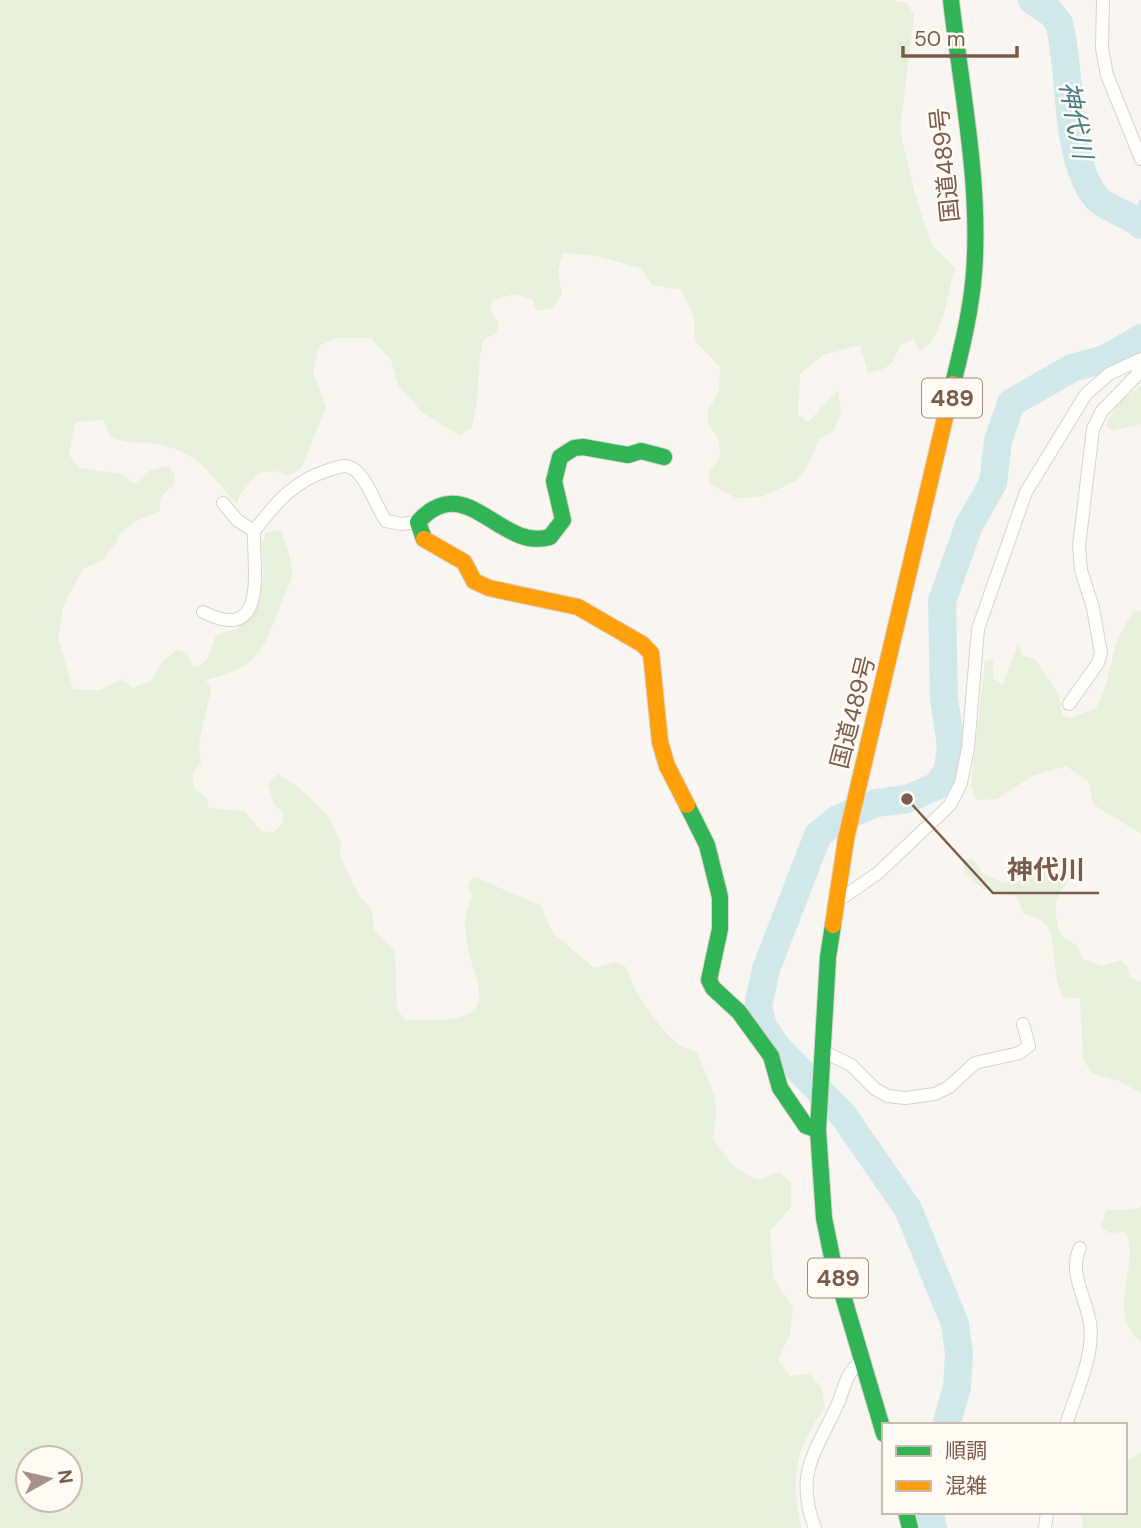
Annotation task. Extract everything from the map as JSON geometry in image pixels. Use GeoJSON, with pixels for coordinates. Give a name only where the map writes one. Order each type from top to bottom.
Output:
{"type":"FeatureCollection","features":[{"type":"Feature","properties":{"kind":"main road","name":"国道489号"},"geometry":{"type":"LineString","coordinates":[[882,1427],[833,1262],[824,1218],[818,1123],[821,1057],[834,898],[968,322],[974,271],[974,197],[950,0]]}},
{"type":"Feature","properties":{"kind":"main road"},"geometry":{"type":"LineString","coordinates":[[664,457],[641,451],[628,455],[583,447],[560,457],[555,468],[554,481],[563,520],[554,536],[546,539],[529,538],[494,519],[447,503],[434,505],[418,522],[424,540],[454,554],[464,562],[474,581],[489,588],[579,607],[642,644],[651,653],[662,750],[671,782],[707,845],[722,897],[719,951],[709,981],[739,1012],[771,1056],[780,1088],[806,1126],[818,1123]]}},
{"type":"Feature","properties":{"kind":"street"},"geometry":{"type":"LineString","coordinates":[[1103,0],[1102,48],[1107,75],[1141,159]]}},
{"type":"Feature","properties":{"kind":"street"},"geometry":{"type":"LineString","coordinates":[[1069,704],[1098,663],[1101,653],[1093,608],[1081,570],[1079,547],[1093,429],[1102,411],[1137,375],[1140,360]]}},
{"type":"Feature","properties":{"kind":"street"},"geometry":{"type":"LineString","coordinates":[[834,898],[845,896],[878,873],[950,805],[961,783],[968,748],[978,629],[1026,492],[1086,394],[1109,374],[1140,360]]}},
{"type":"Feature","properties":{"kind":"street"},"geometry":{"type":"LineString","coordinates":[[203,612],[221,621],[236,620],[250,607],[256,592],[254,531],[294,485],[340,466],[351,467],[362,477],[373,503],[386,521],[418,522]]}},
{"type":"Feature","properties":{"kind":"street"},"geometry":{"type":"LineString","coordinates":[[223,503],[237,520],[254,531]]}},
{"type":"Feature","properties":{"kind":"street"},"geometry":{"type":"LineString","coordinates":[[821,1057],[851,1065],[875,1089],[888,1096],[935,1094],[948,1087],[975,1063],[1019,1053],[1029,1045],[1023,1024]]}},
{"type":"Feature","properties":{"kind":"street"},"geometry":{"type":"LineString","coordinates":[[1067,1423],[1090,1345],[1091,1327],[1076,1266],[1080,1248]]}},
{"type":"Feature","properties":{"kind":"street"},"geometry":{"type":"LineString","coordinates":[[815,1528],[805,1486],[814,1447],[838,1403],[851,1368],[862,1361]]}},
{"type":"Feature","properties":{"kind":"green space"},"geometry":{"type":"Polygon","coordinates":[[[0,0],[891,0],[907,3],[914,15],[900,130],[915,194],[931,244],[955,268],[944,314],[929,344],[920,351],[913,339],[899,346],[895,358],[880,370],[868,373],[860,345],[823,355],[800,374],[798,414],[808,422],[838,390],[841,412],[833,432],[819,439],[809,463],[796,481],[761,497],[736,498],[709,483],[709,471],[720,458],[719,439],[708,424],[708,411],[719,391],[720,367],[695,341],[694,316],[681,290],[652,285],[641,268],[595,256],[563,253],[558,271],[562,294],[553,308],[537,311],[532,299],[514,294],[493,300],[490,310],[499,324],[496,334],[484,339],[481,350],[471,429],[459,435],[423,413],[398,385],[391,360],[371,338],[337,338],[319,346],[313,373],[326,407],[301,469],[287,476],[275,471],[259,473],[240,494],[237,504],[205,468],[188,455],[162,445],[117,439],[110,436],[104,420],[75,422],[69,455],[79,468],[123,474],[135,484],[151,470],[168,466],[175,475],[174,486],[164,493],[161,499],[160,511],[141,518],[119,534],[116,544],[101,561],[83,569],[64,604],[58,637],[73,689],[100,690],[121,679],[133,688],[152,680],[162,662],[177,650],[187,653],[192,666],[199,667],[208,658],[216,635],[237,629],[258,602],[263,578],[262,543],[266,533],[281,530],[292,573],[264,645],[249,662],[238,669],[206,680],[211,689],[199,743],[201,763],[192,774],[194,788],[206,797],[209,808],[244,811],[261,831],[273,833],[283,822],[284,813],[274,804],[268,783],[278,774],[298,787],[328,816],[341,844],[340,856],[358,894],[372,911],[374,929],[395,952],[397,1009],[405,1020],[446,1019],[469,1013],[479,1001],[478,986],[467,945],[465,921],[472,897],[468,884],[474,877],[540,905],[553,933],[594,968],[615,962],[626,967],[640,998],[663,1029],[680,1045],[698,1052],[715,1099],[713,1140],[733,1166],[757,1180],[779,1172],[791,1183],[791,1207],[770,1231],[773,1277],[793,1308],[790,1334],[778,1360],[790,1376],[809,1374],[822,1388],[825,1408],[807,1437],[798,1465],[796,1494],[801,1528],[0,1528],[0,0]]]}},
{"type":"Feature","properties":{"kind":"green space"},"geometry":{"type":"Polygon","coordinates":[[[1141,385],[1141,424],[1112,431],[1106,425],[1117,404],[1141,385]]]}},
{"type":"Feature","properties":{"kind":"green space"},"geometry":{"type":"Polygon","coordinates":[[[1141,611],[1141,834],[1093,804],[1089,782],[1066,766],[1032,776],[997,799],[976,800],[971,784],[985,661],[993,660],[993,678],[1003,685],[1018,644],[1023,656],[1035,659],[1059,695],[1062,715],[1070,718],[1096,708],[1119,637],[1134,612],[1141,611]]]}},
{"type":"Feature","properties":{"kind":"green space"},"geometry":{"type":"Polygon","coordinates":[[[964,859],[973,859],[984,875],[1005,883],[1019,881],[1037,871],[1077,874],[1063,888],[1057,902],[1056,917],[1061,936],[1076,945],[1083,959],[1102,966],[1121,960],[1127,966],[1130,978],[1141,982],[1141,1093],[1117,1080],[1091,1073],[1083,1058],[1080,999],[1063,997],[1059,988],[1048,927],[1040,920],[1024,914],[1016,896],[982,889],[964,871],[964,859]]]}},
{"type":"Feature","properties":{"kind":"green space"},"geometry":{"type":"Polygon","coordinates":[[[1141,1206],[1141,1342],[1130,1330],[1125,1317],[1129,1259],[1126,1232],[1109,1233],[1101,1227],[1106,1210],[1137,1209],[1141,1206]]]}},
{"type":"Feature","properties":{"kind":"green space"},"geometry":{"type":"Polygon","coordinates":[[[1141,1452],[1141,1528],[1083,1528],[1081,1514],[1127,1514],[1127,1462],[1141,1452]]]}},
{"type":"Feature","properties":{"kind":"waterway","name":"神代川"},"geometry":{"type":"LineString","coordinates":[[1032,0],[1050,12],[1059,23],[1073,132],[1083,174],[1092,192],[1102,203],[1141,225]]}},
{"type":"Feature","properties":{"kind":"waterway"},"geometry":{"type":"LineString","coordinates":[[1133,217],[1141,202]]}},
{"type":"Feature","properties":{"kind":"waterway","name":"神代川"},"geometry":{"type":"LineString","coordinates":[[947,1423],[957,1387],[959,1353],[955,1324],[908,1209],[843,1115],[776,1046],[763,1026],[758,1007],[766,969],[818,835],[838,819],[876,803],[907,799],[937,786],[948,770],[951,746],[944,699],[942,601],[969,525],[993,483],[998,441],[1011,403],[1072,368],[1105,359],[1141,338]]}},
{"type":"Feature","properties":{"kind":"waterway","name":"神代川"},"geometry":{"type":"LineString","coordinates":[[930,1514],[933,1528]]}},
{"type":"Feature","properties":{"kind":"traffic: fast"},"geometry":{"type":"LineString","coordinates":[[951,0],[975,205],[971,301],[953,384]]}},
{"type":"Feature","properties":{"kind":"traffic: fast"},"geometry":{"type":"LineString","coordinates":[[424,539],[418,522],[435,508],[452,504],[468,507],[515,533],[532,538],[550,537],[563,520],[554,481],[560,457],[574,448],[583,447],[628,455],[641,451],[664,457]]}},
{"type":"Feature","properties":{"kind":"traffic: fast"},"geometry":{"type":"LineString","coordinates":[[687,805],[707,845],[720,897],[720,929],[709,980],[713,988],[739,1012],[771,1056],[780,1088],[806,1126],[818,1130]]}},
{"type":"Feature","properties":{"kind":"traffic: fast"},"geometry":{"type":"LineString","coordinates":[[833,925],[828,957],[818,1130],[824,1218],[833,1262],[882,1427]]}},
{"type":"Feature","properties":{"kind":"traffic: fast"},"geometry":{"type":"LineString","coordinates":[[906,1514],[910,1528]]}},
{"type":"Feature","properties":{"kind":"traffic: slow"},"geometry":{"type":"LineString","coordinates":[[833,925],[846,839],[953,384]]}},
{"type":"Feature","properties":{"kind":"traffic: slow"},"geometry":{"type":"LineString","coordinates":[[424,539],[464,562],[474,581],[489,588],[578,607],[642,644],[651,653],[660,742],[667,766],[687,805]]}},
{"type":"Feature","properties":{"kind":"place","name":"神代川"},"geometry":{"type":"Point","coordinates":[907,799]}}]}
